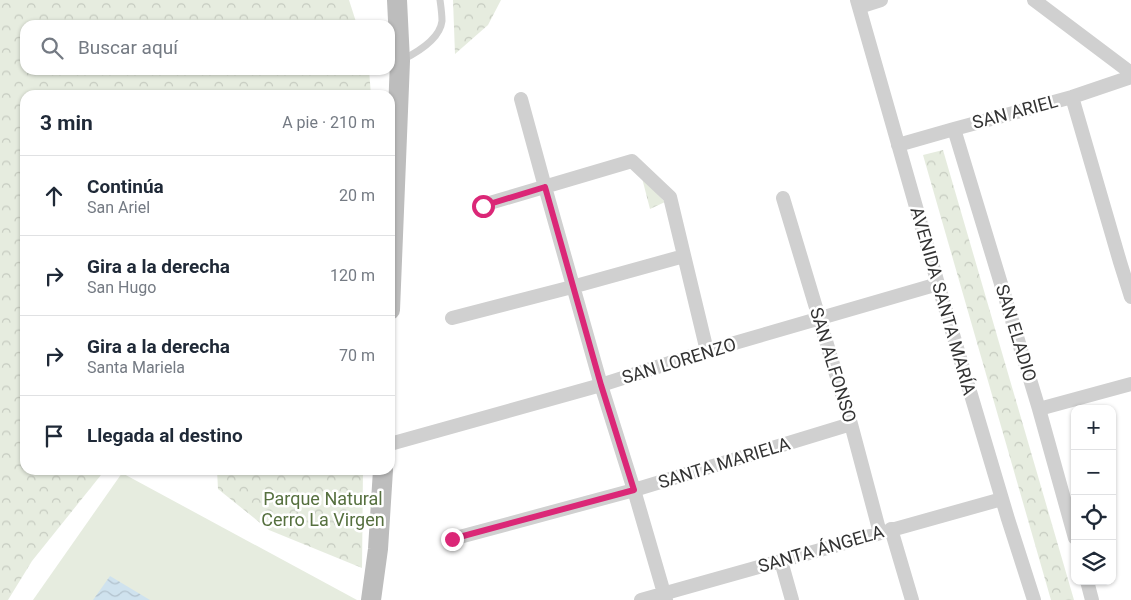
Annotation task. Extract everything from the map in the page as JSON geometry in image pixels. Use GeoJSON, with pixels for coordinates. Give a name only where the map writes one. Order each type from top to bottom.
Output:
{"type":"FeatureCollection","features":[{"type":"Feature","properties":{"kind":"main road"},"geometry":{"type":"LineString","coordinates":[[395,186],[400,61],[397,0]]}},
{"type":"Feature","properties":{"kind":"main road"},"geometry":{"type":"LineString","coordinates":[[370,600],[378,549],[383,475]]}},
{"type":"Feature","properties":{"kind":"street"},"geometry":{"type":"LineString","coordinates":[[858,4],[881,0]]}},
{"type":"Feature","properties":{"kind":"street"},"geometry":{"type":"LineString","coordinates":[[1034,0],[1131,72]]}},
{"type":"Feature","properties":{"kind":"street","name":"AVENIDA SANTA MARÍA"},"geometry":{"type":"LineString","coordinates":[[858,4],[938,284],[1034,600]]}},
{"type":"Feature","properties":{"kind":"street","name":"SAN ARIEL"},"geometry":{"type":"LineString","coordinates":[[898,146],[1072,97],[1131,77]]}},
{"type":"Feature","properties":{"kind":"street"},"geometry":{"type":"LineString","coordinates":[[1072,97],[1125,260],[1131,297]]}},
{"type":"Feature","properties":{"kind":"street"},"geometry":{"type":"LineString","coordinates":[[521,99],[572,287],[665,597]]}},
{"type":"Feature","properties":{"kind":"street","name":"SAN ELADIO"},"geometry":{"type":"LineString","coordinates":[[954,129],[1039,409],[1071,524]]}},
{"type":"Feature","properties":{"kind":"street"},"geometry":{"type":"LineString","coordinates":[[483,206],[632,161],[670,197],[707,351]]}},
{"type":"Feature","properties":{"kind":"street","name":"SAN ALFONSO"},"geometry":{"type":"LineString","coordinates":[[783,198],[851,424],[886,531],[912,600]]}},
{"type":"Feature","properties":{"kind":"street"},"geometry":{"type":"LineString","coordinates":[[452,318],[684,256]]}},
{"type":"Feature","properties":{"kind":"street","name":"SAN LORENZO"},"geometry":{"type":"LineString","coordinates":[[395,443],[601,385],[707,351],[938,284]]}},
{"type":"Feature","properties":{"kind":"street"},"geometry":{"type":"LineString","coordinates":[[1039,409],[1131,384]]}},
{"type":"Feature","properties":{"kind":"street","name":"SANTA MARIELA"},"geometry":{"type":"LineString","coordinates":[[452,539],[634,490],[851,424]]}},
{"type":"Feature","properties":{"kind":"street","name":"SANTA ÁNGELA"},"geometry":{"type":"LineString","coordinates":[[641,600],[665,597],[781,561],[1002,499]]}},
{"type":"Feature","properties":{"kind":"street"},"geometry":{"type":"LineString","coordinates":[[781,561],[792,600]]}},
{"type":"Feature","properties":{"kind":"street"},"geometry":{"type":"LineString","coordinates":[[1087,585],[1092,600]]}},
{"type":"Feature","properties":{"kind":"lane"},"geometry":{"type":"LineString","coordinates":[[400,61],[414,54],[437,34],[442,20],[440,0]]}},
{"type":"Feature","properties":{"kind":"green space"},"geometry":{"type":"Polygon","coordinates":[[[0,0],[349,0],[355,20],[20,20],[20,75],[369,75],[371,90],[20,90],[20,475],[101,475],[32,561],[8,600],[0,600],[0,0]]]}},
{"type":"Feature","properties":{"kind":"green space"},"geometry":{"type":"Polygon","coordinates":[[[453,0],[501,0],[488,25],[455,54],[453,0]]]}},
{"type":"Feature","properties":{"kind":"green space"},"geometry":{"type":"Polygon","coordinates":[[[943,150],[1074,600],[1051,600],[923,155],[943,150]]]}},
{"type":"Feature","properties":{"kind":"green space"},"geometry":{"type":"Polygon","coordinates":[[[642,178],[665,202],[650,209],[642,178]]]}},
{"type":"Feature","properties":{"kind":"green space"},"geometry":{"type":"Polygon","coordinates":[[[121,475],[126,475],[357,600],[33,600],[121,475]]]}},
{"type":"Feature","properties":{"kind":"green space","name":"Parque Natural Cerro La Virgen"},"geometry":{"type":"Polygon","coordinates":[[[217,475],[363,475],[362,568],[269,530],[218,489],[217,475]]]}},
{"type":"Feature","properties":{"kind":"water"},"geometry":{"type":"Polygon","coordinates":[[[110,576],[150,600],[93,600],[110,576]]]}},
{"type":"Feature","properties":{"kind":"route"},"geometry":{"type":"LineString","coordinates":[[452,539],[634,490],[572,287],[545,187],[483,206]]}}]}
